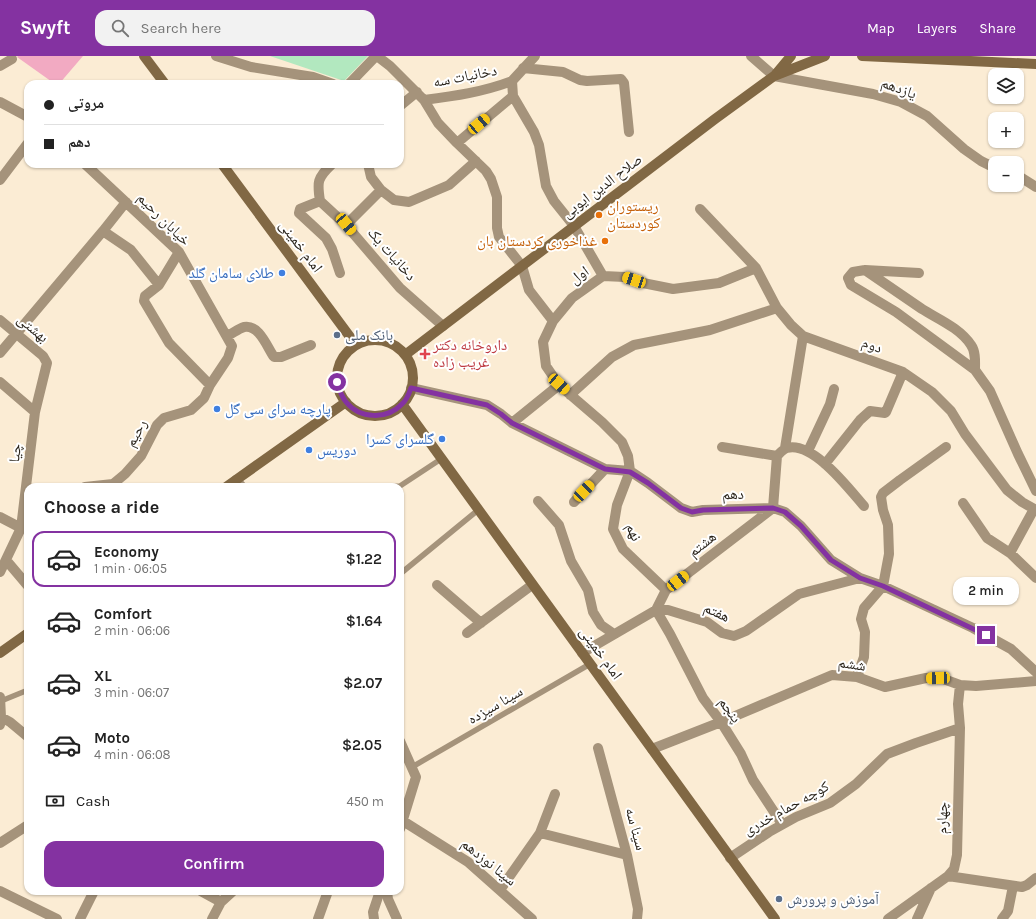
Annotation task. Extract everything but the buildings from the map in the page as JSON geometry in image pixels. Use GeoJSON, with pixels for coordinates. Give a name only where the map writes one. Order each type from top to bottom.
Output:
{"type":"FeatureCollection","features":[{"type":"Feature","properties":{"kind":"main road"},"geometry":{"type":"LineString","coordinates":[[144,56],[161,80]]}},
{"type":"Feature","properties":{"kind":"main road"},"geometry":{"type":"LineString","coordinates":[[774,76],[791,56]]}},
{"type":"Feature","properties":{"kind":"main road","name":"صلاح الدین ایوبی"},"geometry":{"type":"LineString","coordinates":[[405,355],[774,76],[825,56]]}},
{"type":"Feature","properties":{"kind":"main road"},"geometry":{"type":"LineString","coordinates":[[862,56],[1036,64],[1032,56]]}},
{"type":"Feature","properties":{"kind":"main road","name":"امام خمینی"},"geometry":{"type":"LineString","coordinates":[[227,168],[356,345]]}},
{"type":"Feature","properties":{"kind":"main road"},"geometry":{"type":"LineString","coordinates":[[374,340],[382,341],[391,344],[405,355],[412,371],[413,379],[408,397],[394,411],[384,415],[374,416],[358,412],[346,402],[340,393],[337,382],[337,371],[341,360],[356,345],[374,340]]}},
{"type":"Feature","properties":{"kind":"main road"},"geometry":{"type":"LineString","coordinates":[[239,483],[346,402]]}},
{"type":"Feature","properties":{"kind":"main road","name":"امام خمینی"},"geometry":{"type":"LineString","coordinates":[[402,404],[775,919]]}},
{"type":"Feature","properties":{"kind":"main road"},"geometry":{"type":"LineString","coordinates":[[0,653],[24,636]]}},
{"type":"Feature","properties":{"kind":"street"},"geometry":{"type":"LineString","coordinates":[[216,56],[251,67],[313,77],[322,80]]}},
{"type":"Feature","properties":{"kind":"street"},"geometry":{"type":"LineString","coordinates":[[353,80],[376,56]]}},
{"type":"Feature","properties":{"kind":"street","name":"دخانیات سه"},"geometry":{"type":"LineString","coordinates":[[376,56],[390,66],[417,92],[424,100],[438,123],[489,175],[495,191],[498,211],[497,228],[499,238],[522,266],[529,290],[553,321]]}},
{"type":"Feature","properties":{"kind":"street"},"geometry":{"type":"LineString","coordinates":[[535,56],[512,82],[514,96],[540,145],[541,162],[546,186],[554,201],[574,226],[603,276]]}},
{"type":"Feature","properties":{"kind":"street"},"geometry":{"type":"LineString","coordinates":[[751,56],[774,76]]}},
{"type":"Feature","properties":{"kind":"street"},"geometry":{"type":"LineString","coordinates":[[0,66],[12,59]]}},
{"type":"Feature","properties":{"kind":"street"},"geometry":{"type":"LineString","coordinates":[[523,68],[563,72],[580,80],[587,81],[621,79],[624,83],[630,132]]}},
{"type":"Feature","properties":{"kind":"street","name":"یازدهم"},"geometry":{"type":"LineString","coordinates":[[774,76],[873,94],[901,102],[927,116],[964,149],[988,164]]}},
{"type":"Feature","properties":{"kind":"street","name":"دخانیات سه"},"geometry":{"type":"LineString","coordinates":[[424,100],[469,94],[495,88],[512,82]]}},
{"type":"Feature","properties":{"kind":"street"},"geometry":{"type":"LineString","coordinates":[[404,103],[417,92]]}},
{"type":"Feature","properties":{"kind":"street"},"geometry":{"type":"LineString","coordinates":[[457,143],[514,96]]}},
{"type":"Feature","properties":{"kind":"street"},"geometry":{"type":"LineString","coordinates":[[0,102],[24,115]]}},
{"type":"Feature","properties":{"kind":"street"},"geometry":{"type":"LineString","coordinates":[[0,180],[24,148]]}},
{"type":"Feature","properties":{"kind":"street"},"geometry":{"type":"LineString","coordinates":[[369,168],[371,177],[381,190],[394,200],[409,202],[449,185],[476,161]]}},
{"type":"Feature","properties":{"kind":"street","name":"خیابان رحیم"},"geometry":{"type":"LineString","coordinates":[[89,168],[179,252],[232,346]]}},
{"type":"Feature","properties":{"kind":"street"},"geometry":{"type":"LineString","coordinates":[[324,168],[318,186],[320,201],[300,208],[299,212],[326,238],[332,249],[340,274]]}},
{"type":"Feature","properties":{"kind":"street"},"geometry":{"type":"LineString","coordinates":[[1024,179],[1036,187]]}},
{"type":"Feature","properties":{"kind":"street"},"geometry":{"type":"LineString","coordinates":[[346,224],[381,190]]}},
{"type":"Feature","properties":{"kind":"street","name":"دخانیات یک"},"geometry":{"type":"LineString","coordinates":[[320,201],[346,224],[400,288],[443,326]]}},
{"type":"Feature","properties":{"kind":"street"},"geometry":{"type":"LineString","coordinates":[[0,353],[126,202]]}},
{"type":"Feature","properties":{"kind":"street","name":"دوم"},"geometry":{"type":"LineString","coordinates":[[700,209],[756,268],[777,308],[790,325],[803,336],[903,372],[932,392],[951,411],[965,434],[1007,490],[1035,510]]}},
{"type":"Feature","properties":{"kind":"street"},"geometry":{"type":"LineString","coordinates":[[103,231],[131,250],[158,285]]}},
{"type":"Feature","properties":{"kind":"street"},"geometry":{"type":"LineString","coordinates":[[179,252],[158,285],[145,296],[144,301],[168,343],[210,384]]}},
{"type":"Feature","properties":{"kind":"street","name":"اول"},"geometry":{"type":"LineString","coordinates":[[630,472],[628,456],[622,442],[559,384],[546,366],[543,342],[553,321],[572,298],[603,276],[625,277],[642,283],[673,289],[719,283],[756,268]]}},
{"type":"Feature","properties":{"kind":"street"},"geometry":{"type":"LineString","coordinates":[[865,270],[943,321],[964,337],[971,345],[974,352],[975,370]]}},
{"type":"Feature","properties":{"kind":"street"},"geometry":{"type":"LineString","coordinates":[[919,273],[865,270],[853,272],[848,278],[851,286],[896,312],[975,370],[990,391],[1036,491]]}},
{"type":"Feature","properties":{"kind":"street"},"geometry":{"type":"LineString","coordinates":[[570,395],[612,357],[634,345],[710,330],[777,308]]}},
{"type":"Feature","properties":{"kind":"street","name":"بهشتی"},"geometry":{"type":"LineString","coordinates":[[0,320],[46,359]]}},
{"type":"Feature","properties":{"kind":"street"},"geometry":{"type":"LineString","coordinates":[[227,336],[244,327],[252,328],[258,332],[274,357],[281,357],[311,345]]}},
{"type":"Feature","properties":{"kind":"street"},"geometry":{"type":"LineString","coordinates":[[773,508],[777,456],[785,448],[803,336]]}},
{"type":"Feature","properties":{"kind":"street","name":"رحیم"},"geometry":{"type":"LineString","coordinates":[[114,483],[125,474],[141,456],[158,425],[164,418],[191,410],[204,398],[210,384],[228,358],[232,346]]}},
{"type":"Feature","properties":{"kind":"street","name":"چیا"},"geometry":{"type":"LineString","coordinates":[[28,483],[35,412],[47,363],[46,359]]}},
{"type":"Feature","properties":{"kind":"street"},"geometry":{"type":"LineString","coordinates":[[825,464],[860,420],[870,411],[885,413],[903,372]]}},
{"type":"Feature","properties":{"kind":"street"},"geometry":{"type":"LineString","coordinates":[[0,382],[35,412]]}},
{"type":"Feature","properties":{"kind":"street"},"geometry":{"type":"LineString","coordinates":[[512,423],[559,384]]}},
{"type":"Feature","properties":{"kind":"street","name":"دهم"},"geometry":{"type":"LineString","coordinates":[[411,388],[487,405],[512,423],[605,469],[630,472],[648,483],[681,508],[692,512],[703,510],[773,508],[785,512],[801,526],[831,560],[860,578],[883,586],[973,628],[1011,650],[1036,672]]}},
{"type":"Feature","properties":{"kind":"street"},"geometry":{"type":"LineString","coordinates":[[808,451],[830,404],[834,389]]}},
{"type":"Feature","properties":{"kind":"street"},"geometry":{"type":"LineString","coordinates":[[722,447],[777,456]]}},
{"type":"Feature","properties":{"kind":"street"},"geometry":{"type":"LineString","coordinates":[[785,448],[794,447],[808,451],[825,464],[864,506]]}},
{"type":"Feature","properties":{"kind":"street"},"geometry":{"type":"LineString","coordinates":[[857,677],[864,657],[865,632],[861,619],[864,608],[883,586],[889,544],[888,525],[881,497],[883,493],[915,468],[946,447]]}},
{"type":"Feature","properties":{"kind":"street"},"geometry":{"type":"LineString","coordinates":[[574,502],[605,469]]}},
{"type":"Feature","properties":{"kind":"street","name":"نهم"},"geometry":{"type":"LineString","coordinates":[[630,472],[617,506],[613,529],[623,549],[666,590]]}},
{"type":"Feature","properties":{"kind":"street"},"geometry":{"type":"LineString","coordinates":[[538,501],[559,525],[571,561],[588,590],[593,612],[601,625],[614,634]]}},
{"type":"Feature","properties":{"kind":"street"},"geometry":{"type":"LineString","coordinates":[[963,503],[987,538],[1010,553],[1036,578]]}},
{"type":"Feature","properties":{"kind":"street","name":"هشتم"},"geometry":{"type":"LineString","coordinates":[[656,610],[666,590],[773,508]]}},
{"type":"Feature","properties":{"kind":"street"},"geometry":{"type":"LineString","coordinates":[[1010,553],[1035,510]]}},
{"type":"Feature","properties":{"kind":"street"},"geometry":{"type":"LineString","coordinates":[[0,517],[24,526]]}},
{"type":"Feature","properties":{"kind":"street","name":"چیا"},"geometry":{"type":"LineString","coordinates":[[0,572],[24,526]]}},
{"type":"Feature","properties":{"kind":"street"},"geometry":{"type":"LineString","coordinates":[[6,560],[24,581]]}},
{"type":"Feature","properties":{"kind":"street","name":"هفتم"},"geometry":{"type":"LineString","coordinates":[[656,610],[668,610],[707,622],[722,633],[734,636],[746,631],[799,594],[860,578]]}},
{"type":"Feature","properties":{"kind":"street"},"geometry":{"type":"LineString","coordinates":[[437,585],[481,623]]}},
{"type":"Feature","properties":{"kind":"street"},"geometry":{"type":"LineString","coordinates":[[467,633],[532,585]]}},
{"type":"Feature","properties":{"kind":"street"},"geometry":{"type":"LineString","coordinates":[[582,653],[656,610]]}},
{"type":"Feature","properties":{"kind":"street","name":"پنجم"},"geometry":{"type":"LineString","coordinates":[[656,610],[703,698],[722,722],[741,754],[753,780],[782,824]]}},
{"type":"Feature","properties":{"kind":"street","name":"ششم"},"geometry":{"type":"LineString","coordinates":[[652,749],[722,722],[832,675],[857,677],[885,687],[926,678],[938,678],[960,685],[976,686],[1036,681]]}},
{"type":"Feature","properties":{"kind":"street","name":"چهارم"},"geometry":{"type":"LineString","coordinates":[[948,876],[954,869],[956,855],[960,728],[958,704],[960,685]]}},
{"type":"Feature","properties":{"kind":"street"},"geometry":{"type":"LineString","coordinates":[[0,699],[1,721],[10,722],[24,734]]}},
{"type":"Feature","properties":{"kind":"street","name":"کوچه حمام خدری"},"geometry":{"type":"LineString","coordinates":[[730,858],[796,816],[830,803],[856,784],[887,754],[960,728]]}},
{"type":"Feature","properties":{"kind":"street","name":"سینا سه"},"geometry":{"type":"LineString","coordinates":[[598,748],[627,854],[638,909],[637,919]]}},
{"type":"Feature","properties":{"kind":"street"},"geometry":{"type":"LineString","coordinates":[[404,750],[416,777],[404,813]]}},
{"type":"Feature","properties":{"kind":"street"},"geometry":{"type":"LineString","coordinates":[[500,890],[540,833],[555,794]]}},
{"type":"Feature","properties":{"kind":"street","name":"سینا نوزدهم"},"geometry":{"type":"LineString","coordinates":[[404,824],[468,862],[532,919]]}},
{"type":"Feature","properties":{"kind":"street"},"geometry":{"type":"LineString","coordinates":[[0,843],[24,828]]}},
{"type":"Feature","properties":{"kind":"street"},"geometry":{"type":"LineString","coordinates":[[540,833],[627,854]]}},
{"type":"Feature","properties":{"kind":"street"},"geometry":{"type":"LineString","coordinates":[[888,919],[948,876],[1022,887],[1036,878]]}},
{"type":"Feature","properties":{"kind":"street"},"geometry":{"type":"LineString","coordinates":[[1002,919],[1008,911],[1013,886]]}},
{"type":"Feature","properties":{"kind":"street"},"geometry":{"type":"LineString","coordinates":[[917,919],[931,888]]}},
{"type":"Feature","properties":{"kind":"street"},"geometry":{"type":"LineString","coordinates":[[0,891],[57,919]]}},
{"type":"Feature","properties":{"kind":"street"},"geometry":{"type":"LineString","coordinates":[[80,919],[92,895]]}},
{"type":"Feature","properties":{"kind":"street"},"geometry":{"type":"LineString","coordinates":[[208,895],[221,902]]}},
{"type":"Feature","properties":{"kind":"street"},"geometry":{"type":"LineString","coordinates":[[212,919],[221,902],[229,895]]}},
{"type":"Feature","properties":{"kind":"street"},"geometry":{"type":"LineString","coordinates":[[318,919],[327,895]]}},
{"type":"Feature","properties":{"kind":"street"},"geometry":{"type":"LineString","coordinates":[[374,919],[373,912],[379,895]]}},
{"type":"Feature","properties":{"kind":"street"},"geometry":{"type":"LineString","coordinates":[[388,895],[397,919]]}},
{"type":"Feature","properties":{"kind":"lane"},"geometry":{"type":"LineString","coordinates":[[404,483],[441,458]]}},
{"type":"Feature","properties":{"kind":"lane"},"geometry":{"type":"LineString","coordinates":[[404,571],[478,510]]}},
{"type":"Feature","properties":{"kind":"lane","name":"سینا سیزده"},"geometry":{"type":"LineString","coordinates":[[412,767],[590,664]]}},
{"type":"Feature","properties":{"kind":"lane"},"geometry":{"type":"LineString","coordinates":[[0,699],[24,691]]}},
{"type":"Feature","properties":{"kind":"green space"},"geometry":{"type":"Polygon","coordinates":[[[270,56],[368,56],[345,80],[270,56]]]}},
{"type":"Feature","properties":{"kind":"place","name":"ریستوران کوردستان"},"geometry":{"type":"Point","coordinates":[599,215]}},
{"type":"Feature","properties":{"kind":"place","name":"غذاخوری کردستان بان"},"geometry":{"type":"Point","coordinates":[605,241]}},
{"type":"Feature","properties":{"kind":"place","name":"طلای سامان گلد"},"geometry":{"type":"Point","coordinates":[282,273]}},
{"type":"Feature","properties":{"kind":"place","name":"بانک ملی"},"geometry":{"type":"Point","coordinates":[337,335]}},
{"type":"Feature","properties":{"kind":"place","name":"داروخانه دکتر غریب زاده"},"geometry":{"type":"Point","coordinates":[425,354]}},
{"type":"Feature","properties":{"kind":"place","name":"پارچه سرای سی گل"},"geometry":{"type":"Point","coordinates":[217,409]}},
{"type":"Feature","properties":{"kind":"place","name":"گلسرای کسرا"},"geometry":{"type":"Point","coordinates":[442,439]}},
{"type":"Feature","properties":{"kind":"place","name":"دوریس"},"geometry":{"type":"Point","coordinates":[309,450]}},
{"type":"Feature","properties":{"kind":"place","name":"آموزش و پرورش"},"geometry":{"type":"Point","coordinates":[779,899]}},
{"type":"Feature","properties":{"kind":"route"},"geometry":{"type":"LineString","coordinates":[[337,382],[340,393],[353,409],[363,414],[374,416],[384,415],[394,411],[408,397],[411,388],[487,405],[512,423],[605,469],[630,472],[648,483],[681,508],[692,512],[703,510],[773,508],[785,512],[801,526],[831,560],[860,578],[883,586],[986,635]]}}]}
